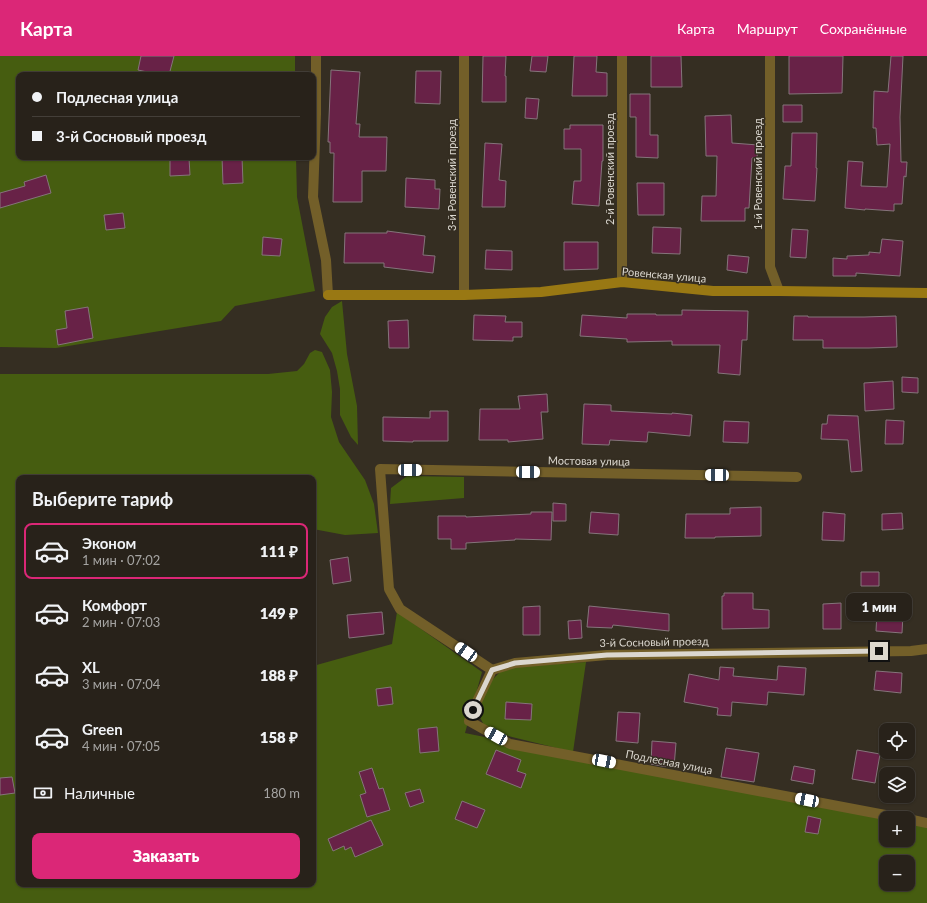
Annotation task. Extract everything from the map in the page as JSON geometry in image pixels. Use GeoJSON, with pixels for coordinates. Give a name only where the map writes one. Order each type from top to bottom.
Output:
{"type":"FeatureCollection","features":[{"type":"Feature","properties":{"kind":"street","name":"Ровенская улица"},"geometry":{"type":"LineString","coordinates":[[316,56],[316,114]]}},
{"type":"Feature","properties":{"kind":"street","name":"3-й Ровенский проезд"},"geometry":{"type":"LineString","coordinates":[[464,56],[464,295]]}},
{"type":"Feature","properties":{"kind":"street","name":"2-й Ровенский проезд"},"geometry":{"type":"LineString","coordinates":[[622,56],[622,282]]}},
{"type":"Feature","properties":{"kind":"street","name":"1-й Ровенский проезд"},"geometry":{"type":"LineString","coordinates":[[770,56],[770,267],[779,291]]}},
{"type":"Feature","properties":{"kind":"street","name":"Ровенская улица"},"geometry":{"type":"LineString","coordinates":[[314,160],[313,197],[326,260],[328,295],[464,295],[541,292],[622,282],[713,291],[927,293]]}},
{"type":"Feature","properties":{"kind":"street","name":"Мостовая улица"},"geometry":{"type":"LineString","coordinates":[[492,670],[400,609],[389,589],[380,469],[797,476]]}},
{"type":"Feature","properties":{"kind":"street","name":"3-й Сосновый проезд"},"geometry":{"type":"LineString","coordinates":[[492,670],[515,663],[607,655],[911,651],[927,649]]}},
{"type":"Feature","properties":{"kind":"street","name":"Подлесная улица"},"geometry":{"type":"LineString","coordinates":[[492,670],[469,721],[510,744],[879,814]]}},
{"type":"Feature","properties":{"kind":"street"},"geometry":{"type":"LineString","coordinates":[[915,820],[927,823]]}},
{"type":"Feature","properties":{"kind":"green space"},"geometry":{"type":"Polygon","coordinates":[[[0,56],[295,56],[295,72],[16,72],[16,160],[296,160],[297,197],[315,291],[235,306],[221,321],[56,348],[0,347],[0,56]]]}},
{"type":"Feature","properties":{"kind":"green space"},"geometry":{"type":"Polygon","coordinates":[[[342,301],[347,354],[357,406],[358,445],[351,437],[340,415],[340,389],[337,371],[332,353],[320,334],[325,317],[332,307],[342,301]]]}},
{"type":"Feature","properties":{"kind":"green space"},"geometry":{"type":"Polygon","coordinates":[[[315,350],[322,352],[330,370],[332,392],[331,417],[339,442],[365,480],[374,504],[378,533],[345,535],[316,530],[316,475],[16,475],[16,887],[316,887],[316,665],[392,644],[397,612],[482,672],[465,733],[879,818],[879,847],[915,847],[915,824],[927,827],[927,903],[0,903],[0,374],[268,374],[297,371],[304,364],[310,353],[315,350]]]}},
{"type":"Feature","properties":{"kind":"green space"},"geometry":{"type":"Polygon","coordinates":[[[407,476],[464,477],[464,498],[390,504],[391,488],[407,476]]]}},
{"type":"Feature","properties":{"kind":"green space"},"geometry":{"type":"Polygon","coordinates":[[[586,662],[573,752],[500,734],[484,725],[477,712],[492,680],[500,672],[514,667],[586,662]]]}},
{"type":"Feature","properties":{"kind":"building"},"geometry":{"type":"Polygon","coordinates":[[[141,56],[174,56],[170,72],[147,72],[138,70],[141,56]]]}},
{"type":"Feature","properties":{"kind":"building"},"geometry":{"type":"Polygon","coordinates":[[[483,56],[506,56],[506,102],[482,102],[483,56]]]}},
{"type":"Feature","properties":{"kind":"building"},"geometry":{"type":"Polygon","coordinates":[[[532,56],[548,56],[546,72],[530,71],[532,56]]]}},
{"type":"Feature","properties":{"kind":"building"},"geometry":{"type":"Polygon","coordinates":[[[574,56],[597,56],[596,72],[607,73],[607,96],[572,96],[574,56]]]}},
{"type":"Feature","properties":{"kind":"building"},"geometry":{"type":"Polygon","coordinates":[[[651,56],[681,56],[682,87],[651,87],[651,56]]]}},
{"type":"Feature","properties":{"kind":"building"},"geometry":{"type":"Polygon","coordinates":[[[789,56],[843,56],[842,93],[789,94],[789,56]]]}},
{"type":"Feature","properties":{"kind":"building"},"geometry":{"type":"Polygon","coordinates":[[[891,56],[903,56],[900,117],[901,162],[907,162],[906,177],[904,176],[902,204],[894,204],[894,211],[845,208],[848,161],[863,162],[861,186],[887,187],[890,144],[877,145],[876,128],[873,128],[874,91],[888,92],[891,56]]]}},
{"type":"Feature","properties":{"kind":"building"},"geometry":{"type":"Polygon","coordinates":[[[331,70],[360,72],[356,124],[360,124],[359,137],[387,137],[386,171],[362,171],[362,202],[333,202],[334,153],[330,153],[330,142],[328,142],[331,70]]]}},
{"type":"Feature","properties":{"kind":"building"},"geometry":{"type":"Polygon","coordinates":[[[416,71],[441,71],[440,104],[415,103],[416,71]]]}},
{"type":"Feature","properties":{"kind":"building"},"geometry":{"type":"Polygon","coordinates":[[[630,94],[650,94],[650,135],[658,135],[658,158],[636,157],[636,117],[630,117],[630,94]]]}},
{"type":"Feature","properties":{"kind":"building"},"geometry":{"type":"Polygon","coordinates":[[[526,98],[539,99],[537,119],[525,118],[526,98]]]}},
{"type":"Feature","properties":{"kind":"building"},"geometry":{"type":"Polygon","coordinates":[[[783,105],[802,105],[802,122],[783,122],[783,105]]]}},
{"type":"Feature","properties":{"kind":"building"},"geometry":{"type":"Polygon","coordinates":[[[731,115],[732,143],[758,145],[757,158],[752,158],[749,208],[745,208],[745,221],[701,221],[702,196],[716,196],[717,156],[706,156],[705,116],[731,115]]]}},
{"type":"Feature","properties":{"kind":"building"},"geometry":{"type":"Polygon","coordinates":[[[570,125],[603,125],[603,161],[599,206],[572,204],[574,181],[581,181],[581,149],[564,149],[564,129],[570,129],[570,125]]]}},
{"type":"Feature","properties":{"kind":"building"},"geometry":{"type":"Polygon","coordinates":[[[792,133],[817,133],[815,201],[783,199],[785,166],[791,166],[792,133]]]}},
{"type":"Feature","properties":{"kind":"building"},"geometry":{"type":"Polygon","coordinates":[[[485,143],[502,144],[499,180],[506,181],[505,207],[482,207],[485,143]]]}},
{"type":"Feature","properties":{"kind":"building"},"geometry":{"type":"Polygon","coordinates":[[[170,160],[189,160],[190,175],[170,176],[170,160]]]}},
{"type":"Feature","properties":{"kind":"building"},"geometry":{"type":"Polygon","coordinates":[[[222,160],[242,160],[243,183],[223,184],[222,160]]]}},
{"type":"Feature","properties":{"kind":"building"},"geometry":{"type":"Polygon","coordinates":[[[46,175],[51,193],[0,208],[0,193],[25,186],[24,182],[46,175]]]}},
{"type":"Feature","properties":{"kind":"building"},"geometry":{"type":"Polygon","coordinates":[[[406,178],[435,180],[435,189],[440,189],[439,209],[405,207],[406,178]]]}},
{"type":"Feature","properties":{"kind":"building"},"geometry":{"type":"Polygon","coordinates":[[[637,183],[664,183],[664,215],[638,215],[637,183]]]}},
{"type":"Feature","properties":{"kind":"building"},"geometry":{"type":"Polygon","coordinates":[[[123,213],[125,228],[106,230],[104,215],[123,213]]]}},
{"type":"Feature","properties":{"kind":"building"},"geometry":{"type":"Polygon","coordinates":[[[653,227],[681,228],[680,254],[652,253],[653,227]]]}},
{"type":"Feature","properties":{"kind":"building"},"geometry":{"type":"Polygon","coordinates":[[[792,229],[808,230],[806,258],[790,257],[792,229]]]}},
{"type":"Feature","properties":{"kind":"building"},"geometry":{"type":"Polygon","coordinates":[[[387,231],[425,236],[423,255],[435,256],[433,273],[384,267],[384,263],[344,263],[345,233],[387,233],[387,231]]]}},
{"type":"Feature","properties":{"kind":"building"},"geometry":{"type":"Polygon","coordinates":[[[263,237],[282,239],[280,256],[262,255],[263,237]]]}},
{"type":"Feature","properties":{"kind":"building"},"geometry":{"type":"Polygon","coordinates":[[[882,239],[903,241],[900,276],[856,273],[856,276],[833,276],[833,258],[847,259],[847,256],[869,255],[869,252],[880,253],[882,239]]]}},
{"type":"Feature","properties":{"kind":"building"},"geometry":{"type":"Polygon","coordinates":[[[564,242],[598,242],[598,269],[564,270],[564,242]]]}},
{"type":"Feature","properties":{"kind":"building"},"geometry":{"type":"Polygon","coordinates":[[[486,250],[512,251],[512,270],[485,269],[486,250]]]}},
{"type":"Feature","properties":{"kind":"building"},"geometry":{"type":"Polygon","coordinates":[[[728,255],[749,257],[747,273],[727,270],[728,255]]]}},
{"type":"Feature","properties":{"kind":"building"},"geometry":{"type":"Polygon","coordinates":[[[88,307],[93,338],[58,345],[56,330],[67,328],[65,311],[88,307]]]}},
{"type":"Feature","properties":{"kind":"building"},"geometry":{"type":"Polygon","coordinates":[[[682,310],[748,311],[747,340],[742,340],[740,375],[718,373],[720,345],[672,345],[672,341],[627,342],[627,339],[580,336],[582,315],[627,318],[627,314],[682,315],[682,310]]]}},
{"type":"Feature","properties":{"kind":"building"},"geometry":{"type":"Polygon","coordinates":[[[474,315],[506,316],[505,322],[522,322],[522,337],[513,337],[513,341],[473,340],[474,315]]]}},
{"type":"Feature","properties":{"kind":"building"},"geometry":{"type":"Polygon","coordinates":[[[794,316],[896,316],[897,347],[823,348],[823,340],[793,340],[794,316]]]}},
{"type":"Feature","properties":{"kind":"building"},"geometry":{"type":"Polygon","coordinates":[[[408,320],[409,348],[389,348],[388,321],[408,320]]]}},
{"type":"Feature","properties":{"kind":"building"},"geometry":{"type":"Polygon","coordinates":[[[902,377],[918,378],[918,393],[902,392],[902,377]]]}},
{"type":"Feature","properties":{"kind":"building"},"geometry":{"type":"Polygon","coordinates":[[[893,381],[894,409],[865,411],[864,383],[893,381]]]}},
{"type":"Feature","properties":{"kind":"building"},"geometry":{"type":"Polygon","coordinates":[[[547,394],[548,412],[541,412],[543,439],[508,442],[508,440],[479,440],[480,409],[520,409],[518,396],[547,394]]]}},
{"type":"Feature","properties":{"kind":"building"},"geometry":{"type":"Polygon","coordinates":[[[584,404],[611,405],[611,411],[692,415],[690,436],[648,432],[647,442],[610,440],[609,445],[582,444],[584,404]]]}},
{"type":"Feature","properties":{"kind":"building"},"geometry":{"type":"Polygon","coordinates":[[[430,411],[448,411],[448,441],[383,441],[383,417],[430,418],[430,411]]]}},
{"type":"Feature","properties":{"kind":"building"},"geometry":{"type":"Polygon","coordinates":[[[828,415],[858,416],[862,471],[851,472],[848,440],[821,439],[822,424],[827,424],[828,415]]]}},
{"type":"Feature","properties":{"kind":"building"},"geometry":{"type":"Polygon","coordinates":[[[886,420],[904,421],[903,444],[885,444],[886,420]]]}},
{"type":"Feature","properties":{"kind":"building"},"geometry":{"type":"Polygon","coordinates":[[[724,421],[749,422],[748,443],[723,442],[724,421]]]}},
{"type":"Feature","properties":{"kind":"building"},"geometry":{"type":"Polygon","coordinates":[[[553,503],[566,504],[566,521],[553,521],[553,503]]]}},
{"type":"Feature","properties":{"kind":"building"},"geometry":{"type":"Polygon","coordinates":[[[761,507],[761,536],[685,538],[686,514],[730,514],[730,508],[761,507]]]}},
{"type":"Feature","properties":{"kind":"building"},"geometry":{"type":"Polygon","coordinates":[[[531,512],[552,512],[551,540],[515,539],[466,543],[466,549],[451,549],[451,539],[438,539],[438,516],[466,517],[531,514],[531,512]]]}},
{"type":"Feature","properties":{"kind":"building"},"geometry":{"type":"Polygon","coordinates":[[[591,512],[619,514],[618,535],[589,533],[591,512]]]}},
{"type":"Feature","properties":{"kind":"building"},"geometry":{"type":"Polygon","coordinates":[[[823,512],[845,514],[844,541],[822,540],[823,512]]]}},
{"type":"Feature","properties":{"kind":"building"},"geometry":{"type":"Polygon","coordinates":[[[902,513],[903,529],[882,530],[882,514],[902,513]]]}},
{"type":"Feature","properties":{"kind":"building"},"geometry":{"type":"Polygon","coordinates":[[[348,557],[351,581],[333,584],[330,560],[348,557]]]}},
{"type":"Feature","properties":{"kind":"building"},"geometry":{"type":"Polygon","coordinates":[[[861,572],[879,572],[879,586],[861,586],[861,572]]]}},
{"type":"Feature","properties":{"kind":"building"},"geometry":{"type":"Polygon","coordinates":[[[724,593],[753,593],[753,609],[769,610],[769,628],[722,629],[722,596],[724,596],[724,593]]]}},
{"type":"Feature","properties":{"kind":"building"},"geometry":{"type":"Polygon","coordinates":[[[841,603],[841,629],[823,629],[823,604],[841,603]]]}},
{"type":"Feature","properties":{"kind":"building"},"geometry":{"type":"Polygon","coordinates":[[[540,606],[540,635],[523,635],[523,607],[540,606]]]}},
{"type":"Feature","properties":{"kind":"building"},"geometry":{"type":"Polygon","coordinates":[[[589,606],[669,614],[669,631],[613,625],[612,628],[587,627],[589,606]]]}},
{"type":"Feature","properties":{"kind":"building"},"geometry":{"type":"Polygon","coordinates":[[[382,612],[384,634],[349,638],[347,615],[382,612]]]}},
{"type":"Feature","properties":{"kind":"building"},"geometry":{"type":"Polygon","coordinates":[[[877,612],[903,614],[902,633],[876,631],[877,612]]]}},
{"type":"Feature","properties":{"kind":"building"},"geometry":{"type":"Polygon","coordinates":[[[581,620],[582,638],[569,639],[568,621],[581,620]]]}},
{"type":"Feature","properties":{"kind":"building"},"geometry":{"type":"Polygon","coordinates":[[[778,666],[806,668],[804,695],[768,692],[767,705],[732,702],[731,716],[717,715],[718,708],[684,702],[689,674],[719,680],[720,667],[734,668],[733,676],[777,680],[778,666]]]}},
{"type":"Feature","properties":{"kind":"building"},"geometry":{"type":"Polygon","coordinates":[[[876,671],[902,673],[901,693],[874,690],[876,671]]]}},
{"type":"Feature","properties":{"kind":"building"},"geometry":{"type":"Polygon","coordinates":[[[391,687],[393,704],[378,706],[376,689],[391,687]]]}},
{"type":"Feature","properties":{"kind":"building"},"geometry":{"type":"Polygon","coordinates":[[[506,702],[532,704],[531,720],[505,719],[506,702]]]}},
{"type":"Feature","properties":{"kind":"building"},"geometry":{"type":"Polygon","coordinates":[[[618,712],[640,713],[638,743],[616,741],[618,712]]]}},
{"type":"Feature","properties":{"kind":"building"},"geometry":{"type":"Polygon","coordinates":[[[437,727],[439,751],[420,753],[418,729],[437,727]]]}},
{"type":"Feature","properties":{"kind":"building"},"geometry":{"type":"Polygon","coordinates":[[[652,741],[676,743],[674,767],[651,764],[652,741]]]}},
{"type":"Feature","properties":{"kind":"building"},"geometry":{"type":"Polygon","coordinates":[[[726,748],[759,753],[754,782],[721,777],[726,748]]]}},
{"type":"Feature","properties":{"kind":"building"},"geometry":{"type":"Polygon","coordinates":[[[496,750],[521,760],[517,771],[526,774],[521,788],[486,774],[496,750]]]}},
{"type":"Feature","properties":{"kind":"building"},"geometry":{"type":"Polygon","coordinates":[[[857,750],[879,754],[875,783],[852,779],[857,750]]]}},
{"type":"Feature","properties":{"kind":"building"},"geometry":{"type":"Polygon","coordinates":[[[794,766],[815,770],[813,784],[791,780],[794,766]]]}},
{"type":"Feature","properties":{"kind":"building"},"geometry":{"type":"Polygon","coordinates":[[[372,768],[379,789],[383,788],[390,810],[367,817],[360,795],[366,793],[359,772],[372,768]]]}},
{"type":"Feature","properties":{"kind":"building"},"geometry":{"type":"Polygon","coordinates":[[[12,777],[15,793],[0,795],[0,778],[12,777]]]}},
{"type":"Feature","properties":{"kind":"building"},"geometry":{"type":"Polygon","coordinates":[[[420,789],[424,802],[410,807],[405,793],[420,789]]]}},
{"type":"Feature","properties":{"kind":"building"},"geometry":{"type":"Polygon","coordinates":[[[462,801],[485,810],[477,828],[455,819],[462,801]]]}},
{"type":"Feature","properties":{"kind":"building"},"geometry":{"type":"Polygon","coordinates":[[[808,816],[821,819],[818,834],[805,832],[808,816]]]}},
{"type":"Feature","properties":{"kind":"building"},"geometry":{"type":"Polygon","coordinates":[[[371,820],[383,845],[355,857],[351,847],[345,850],[344,846],[333,851],[328,839],[371,820]]]}},
{"type":"Feature","properties":{"kind":"route"},"geometry":{"type":"LineString","coordinates":[[473,710],[492,670],[515,663],[607,655],[879,651]]}}]}
